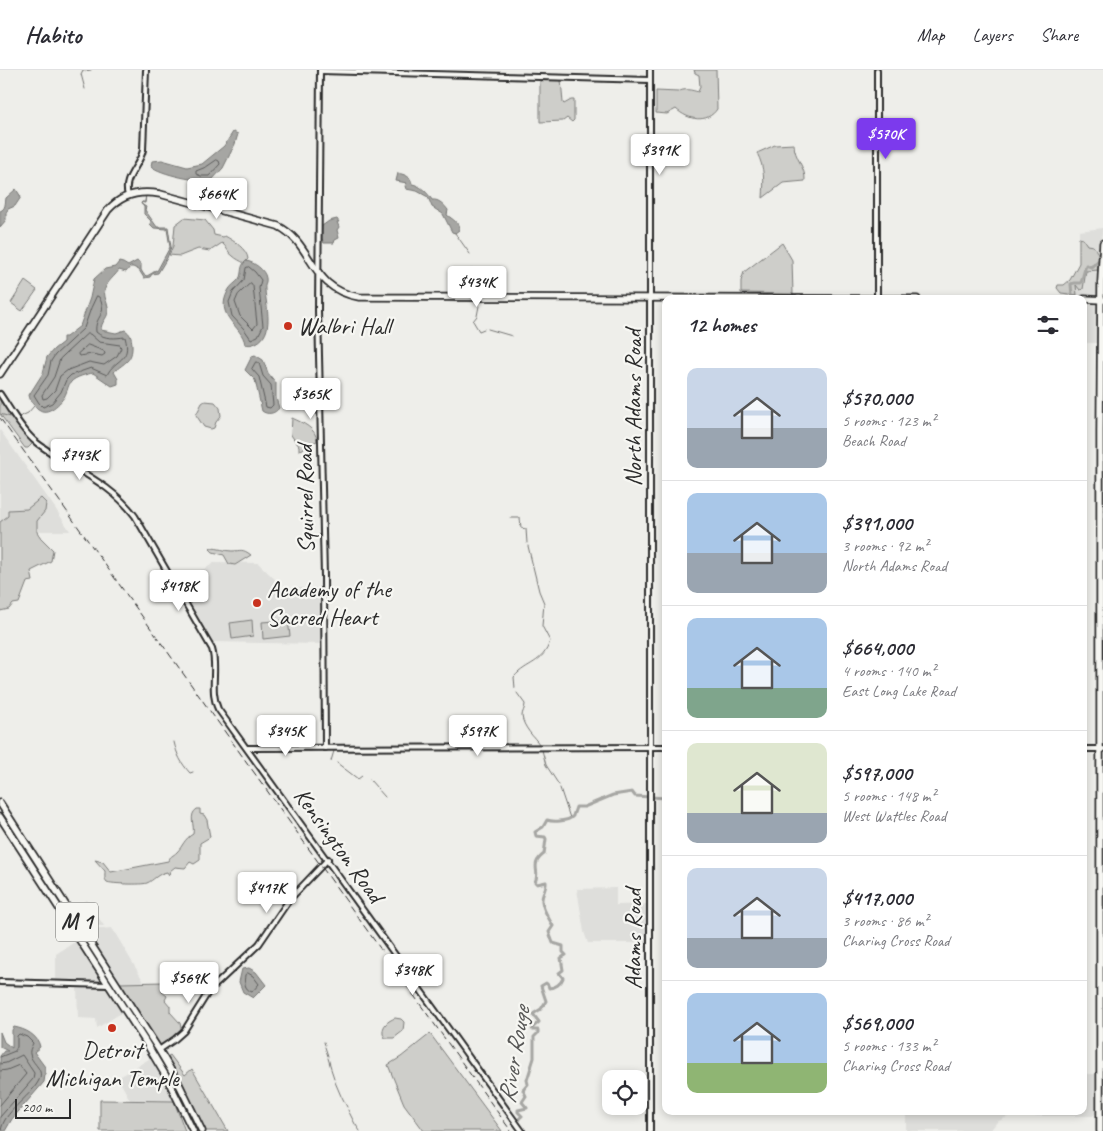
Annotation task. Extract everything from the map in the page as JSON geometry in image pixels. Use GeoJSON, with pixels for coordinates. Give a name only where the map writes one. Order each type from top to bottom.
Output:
{"type":"FeatureCollection","features":[{"type":"Feature","properties":{"kind":"main road"},"geometry":{"type":"LineString","coordinates":[[0,374],[106,214],[115,203],[128,195],[141,192],[154,193],[278,226],[296,240],[318,274],[328,284],[338,290],[361,297],[662,298]]}},
{"type":"Feature","properties":{"kind":"main road"},"geometry":{"type":"LineString","coordinates":[[1100,1131],[1102,1049],[1101,629],[1103,244]]}},
{"type":"Feature","properties":{"kind":"main road"},"geometry":{"type":"LineString","coordinates":[[1087,299],[1102,299]]}},
{"type":"Feature","properties":{"kind":"main road","name":"M 1"},"geometry":{"type":"LineString","coordinates":[[0,803],[143,1024],[184,1094],[202,1131]]}},
{"type":"Feature","properties":{"kind":"main road","name":"M 1"},"geometry":{"type":"LineString","coordinates":[[0,818],[145,1041],[177,1097],[193,1131]]}},
{"type":"Feature","properties":{"kind":"main road"},"geometry":{"type":"LineString","coordinates":[[4,824],[12,822]]}},
{"type":"Feature","properties":{"kind":"main road"},"geometry":{"type":"LineString","coordinates":[[16,843],[23,839]]}},
{"type":"Feature","properties":{"kind":"main road"},"geometry":{"type":"LineString","coordinates":[[90,957],[96,959],[98,954]]}},
{"type":"Feature","properties":{"kind":"main road"},"geometry":{"type":"LineString","coordinates":[[108,984],[118,986]]}},
{"type":"Feature","properties":{"kind":"main road"},"geometry":{"type":"LineString","coordinates":[[136,1028],[141,1028],[143,1024]]}},
{"type":"Feature","properties":{"kind":"main road"},"geometry":{"type":"LineString","coordinates":[[145,1041],[148,1037],[151,1038]]}},
{"type":"Feature","properties":{"kind":"main road"},"geometry":{"type":"LineString","coordinates":[[177,1097],[181,1097],[184,1094]]}},
{"type":"Feature","properties":{"kind":"main road"},"geometry":{"type":"LineString","coordinates":[[185,1113],[188,1110],[192,1111]]}},
{"type":"Feature","properties":{"kind":"street"},"geometry":{"type":"LineString","coordinates":[[128,195],[126,183],[138,164],[143,151],[146,70]]}},
{"type":"Feature","properties":{"kind":"street","name":"North Adams Road"},"geometry":{"type":"LineString","coordinates":[[650,70],[651,747]]}},
{"type":"Feature","properties":{"kind":"street"},"geometry":{"type":"LineString","coordinates":[[877,70],[877,295]]}},
{"type":"Feature","properties":{"kind":"street"},"geometry":{"type":"LineString","coordinates":[[320,71],[650,80]]}},
{"type":"Feature","properties":{"kind":"street","name":"Squirrel Road"},"geometry":{"type":"LineString","coordinates":[[320,71],[318,274],[325,591],[325,748]]}},
{"type":"Feature","properties":{"kind":"street","name":"Kensington Road"},"geometry":{"type":"LineString","coordinates":[[0,394],[35,441],[101,483],[132,512],[211,647],[214,658],[214,695],[217,705],[522,1131]]}},
{"type":"Feature","properties":{"kind":"street","name":"Adams Road"},"geometry":{"type":"LineString","coordinates":[[650,1131],[651,747]]}},
{"type":"Feature","properties":{"kind":"street"},"geometry":{"type":"LineString","coordinates":[[247,748],[662,747]]}},
{"type":"Feature","properties":{"kind":"street"},"geometry":{"type":"LineString","coordinates":[[1087,749],[1102,749]]}},
{"type":"Feature","properties":{"kind":"street"},"geometry":{"type":"LineString","coordinates":[[159,1050],[175,1040],[184,1031],[209,991],[259,944],[289,900],[328,859]]}},
{"type":"Feature","properties":{"kind":"street"},"geometry":{"type":"LineString","coordinates":[[0,982],[108,984]]}},
{"type":"Feature","properties":{"kind":"shaded area"},"geometry":{"type":"Polygon","coordinates":[[[694,70],[716,70],[717,109],[713,114],[697,119],[686,116],[676,109],[667,114],[656,113],[656,91],[678,92],[688,90],[698,92],[700,87],[699,75],[694,70]]]}},
{"type":"Feature","properties":{"kind":"shaded area"},"geometry":{"type":"Polygon","coordinates":[[[540,79],[561,79],[563,103],[574,100],[574,120],[572,122],[567,118],[563,121],[540,122],[540,79]]]}},
{"type":"Feature","properties":{"kind":"shaded area"},"geometry":{"type":"Polygon","coordinates":[[[794,144],[796,154],[804,171],[805,181],[783,183],[763,198],[763,169],[757,153],[775,145],[794,144]]]}},
{"type":"Feature","properties":{"kind":"shaded area"},"geometry":{"type":"Polygon","coordinates":[[[184,218],[205,220],[213,230],[214,235],[225,236],[236,243],[243,249],[248,259],[244,263],[237,259],[222,243],[210,251],[198,249],[180,256],[169,255],[173,246],[175,225],[184,218]]]}},
{"type":"Feature","properties":{"kind":"shaded area"},"geometry":{"type":"Polygon","coordinates":[[[1103,228],[1099,251],[1098,343],[1087,343],[1087,295],[1065,294],[1079,263],[1079,231],[1103,228]]]}},
{"type":"Feature","properties":{"kind":"shaded area"},"geometry":{"type":"Polygon","coordinates":[[[1079,238],[1083,239],[1087,245],[1093,246],[1097,252],[1099,259],[1098,270],[1086,271],[1083,289],[1080,290],[1076,285],[1077,295],[1061,293],[1057,288],[1058,285],[1064,285],[1070,280],[1079,263],[1079,238]]]}},
{"type":"Feature","properties":{"kind":"shaded area"},"geometry":{"type":"Polygon","coordinates":[[[782,243],[792,260],[793,294],[741,293],[741,281],[744,272],[782,243]]]}},
{"type":"Feature","properties":{"kind":"shaded area"},"geometry":{"type":"Polygon","coordinates":[[[25,281],[37,290],[22,311],[11,303],[25,281]]]}},
{"type":"Feature","properties":{"kind":"shaded area"},"geometry":{"type":"Polygon","coordinates":[[[0,398],[28,437],[34,442],[28,448],[25,448],[0,414],[0,398]]]}},
{"type":"Feature","properties":{"kind":"shaded area"},"geometry":{"type":"Polygon","coordinates":[[[205,401],[215,402],[220,408],[221,416],[214,428],[211,429],[204,427],[196,415],[205,401]]]}},
{"type":"Feature","properties":{"kind":"shaded area"},"geometry":{"type":"Polygon","coordinates":[[[292,418],[312,429],[317,441],[299,450],[299,446],[291,435],[292,418]]]}},
{"type":"Feature","properties":{"kind":"shaded area"},"geometry":{"type":"Polygon","coordinates":[[[0,430],[55,508],[70,531],[0,531],[0,430]]]}},
{"type":"Feature","properties":{"kind":"shaded area"},"geometry":{"type":"Polygon","coordinates":[[[41,498],[46,503],[45,511],[37,521],[37,532],[53,550],[51,561],[31,571],[33,581],[27,582],[19,603],[13,604],[9,609],[0,611],[0,522],[8,516],[8,510],[27,509],[41,498]]]}},
{"type":"Feature","properties":{"kind":"shaded area"},"geometry":{"type":"Polygon","coordinates":[[[211,548],[243,551],[251,555],[235,565],[229,564],[224,555],[213,552],[211,548]]]}},
{"type":"Feature","properties":{"kind":"shaded area","name":"Academy of the Sacred Heart"},"geometry":{"type":"Polygon","coordinates":[[[213,562],[258,563],[284,588],[322,588],[324,644],[213,642],[179,583],[213,564],[213,562]]]}},
{"type":"Feature","properties":{"kind":"shaded area"},"geometry":{"type":"Polygon","coordinates":[[[252,620],[253,636],[232,639],[230,623],[252,620]]]}},
{"type":"Feature","properties":{"kind":"shaded area"},"geometry":{"type":"Polygon","coordinates":[[[288,620],[290,636],[263,639],[262,622],[288,620]]]}},
{"type":"Feature","properties":{"kind":"shaded area"},"geometry":{"type":"Polygon","coordinates":[[[197,809],[200,809],[200,814],[204,815],[207,820],[210,837],[200,843],[200,860],[194,864],[190,862],[185,868],[175,867],[170,871],[169,875],[167,872],[164,873],[147,883],[120,884],[106,881],[105,871],[95,860],[103,862],[111,872],[168,861],[193,834],[192,817],[197,809]]]}},
{"type":"Feature","properties":{"kind":"shaded area"},"geometry":{"type":"Polygon","coordinates":[[[616,888],[616,905],[649,904],[649,943],[588,943],[584,932],[577,889],[616,888]]]}},
{"type":"Feature","properties":{"kind":"shaded area"},"geometry":{"type":"Polygon","coordinates":[[[87,900],[104,926],[83,926],[72,909],[87,900]]]}},
{"type":"Feature","properties":{"kind":"shaded area"},"geometry":{"type":"Polygon","coordinates":[[[112,928],[143,983],[120,983],[86,931],[112,928]]]}},
{"type":"Feature","properties":{"kind":"shaded area"},"geometry":{"type":"Polygon","coordinates":[[[78,940],[102,982],[56,982],[56,954],[78,940]]]}},
{"type":"Feature","properties":{"kind":"shaded area"},"geometry":{"type":"Polygon","coordinates":[[[165,982],[162,992],[167,996],[165,1000],[170,1006],[170,1012],[180,1023],[181,1028],[179,1033],[160,1045],[120,983],[165,982]]]}},
{"type":"Feature","properties":{"kind":"shaded area"},"geometry":{"type":"Polygon","coordinates":[[[106,987],[123,1012],[97,1028],[96,1019],[78,1018],[77,988],[106,987]]]}},
{"type":"Feature","properties":{"kind":"shaded area"},"geometry":{"type":"Polygon","coordinates":[[[395,1018],[401,1019],[404,1022],[403,1031],[394,1038],[385,1038],[383,1031],[385,1026],[395,1018]]]}},
{"type":"Feature","properties":{"kind":"shaded area"},"geometry":{"type":"Polygon","coordinates":[[[430,1034],[502,1131],[424,1131],[404,1104],[388,1065],[430,1034]]]}},
{"type":"Feature","properties":{"kind":"shaded area"},"geometry":{"type":"Polygon","coordinates":[[[170,1055],[185,1075],[192,1069],[228,1131],[204,1131],[167,1057],[170,1055]]]}},
{"type":"Feature","properties":{"kind":"shaded area"},"geometry":{"type":"Polygon","coordinates":[[[152,1057],[165,1079],[174,1101],[130,1100],[118,1078],[152,1057]]]}},
{"type":"Feature","properties":{"kind":"shaded area"},"geometry":{"type":"Polygon","coordinates":[[[1087,1074],[1097,1074],[1097,1111],[1093,1116],[1009,1116],[997,1122],[990,1131],[906,1131],[906,1115],[1087,1115],[1087,1074]]]}},
{"type":"Feature","properties":{"kind":"shaded area"},"geometry":{"type":"Polygon","coordinates":[[[100,1100],[174,1101],[185,1131],[100,1131],[100,1100]]]}},
{"type":"Feature","properties":{"kind":"water"},"geometry":{"type":"Polygon","coordinates":[[[233,132],[238,134],[235,144],[223,168],[212,180],[180,177],[162,172],[151,166],[152,161],[162,160],[187,167],[202,164],[224,146],[233,132]]]}},
{"type":"Feature","properties":{"kind":"water"},"geometry":{"type":"Polygon","coordinates":[[[398,173],[409,178],[412,184],[423,190],[432,200],[437,200],[443,204],[448,210],[447,215],[457,223],[459,230],[455,233],[452,232],[443,214],[432,207],[428,197],[417,191],[406,189],[407,183],[396,181],[398,173]]]}},
{"type":"Feature","properties":{"kind":"water"},"geometry":{"type":"Polygon","coordinates":[[[16,189],[21,197],[15,206],[8,209],[6,220],[0,227],[0,211],[4,207],[6,198],[16,189]]]}},
{"type":"Feature","properties":{"kind":"water"},"geometry":{"type":"Polygon","coordinates":[[[142,205],[146,207],[145,210],[157,227],[168,227],[171,247],[158,273],[144,278],[139,270],[133,267],[130,267],[126,272],[119,270],[105,289],[108,310],[101,330],[116,333],[125,330],[130,336],[132,344],[131,355],[114,372],[118,379],[118,384],[112,386],[93,373],[81,376],[70,383],[65,396],[56,406],[48,411],[40,410],[33,404],[29,395],[43,373],[47,357],[63,342],[63,337],[66,337],[80,326],[90,298],[94,279],[105,269],[115,267],[119,262],[128,266],[137,261],[141,264],[141,270],[144,275],[147,276],[155,270],[157,271],[170,247],[167,229],[154,228],[150,224],[151,221],[144,214],[144,207],[142,205]]]}},
{"type":"Feature","properties":{"kind":"water"},"geometry":{"type":"Polygon","coordinates":[[[337,219],[339,222],[337,222],[339,227],[337,230],[339,238],[334,243],[324,243],[321,237],[322,226],[329,221],[337,219]]]}},
{"type":"Feature","properties":{"kind":"water"},"geometry":{"type":"Polygon","coordinates":[[[246,261],[259,267],[264,272],[268,311],[266,333],[262,339],[250,345],[245,344],[243,337],[226,314],[224,308],[228,291],[239,279],[246,261]]]}},
{"type":"Feature","properties":{"kind":"water"},"geometry":{"type":"Polygon","coordinates":[[[255,355],[263,360],[268,373],[276,383],[276,398],[279,408],[273,413],[262,411],[255,380],[245,370],[252,356],[255,355]]]}},
{"type":"Feature","properties":{"kind":"water"},"geometry":{"type":"Polygon","coordinates":[[[249,968],[256,972],[266,985],[253,998],[243,992],[239,982],[242,969],[249,968]]]}},
{"type":"Feature","properties":{"kind":"water"},"geometry":{"type":"Polygon","coordinates":[[[14,1027],[27,1031],[37,1039],[40,1047],[34,1052],[45,1067],[45,1075],[44,1082],[12,1119],[5,1131],[0,1131],[0,1056],[4,1051],[8,1051],[0,1047],[0,1032],[4,1042],[12,1048],[12,1030],[14,1027]]]}},
{"type":"Feature","properties":{"kind":"waterway"},"geometry":{"type":"LineString","coordinates":[[83,70],[81,74],[85,89]]}},
{"type":"Feature","properties":{"kind":"waterway"},"geometry":{"type":"LineString","coordinates":[[83,71],[91,70]]}},
{"type":"Feature","properties":{"kind":"waterway"},"geometry":{"type":"LineString","coordinates":[[455,233],[470,254]]}},
{"type":"Feature","properties":{"kind":"waterway","name":"River Rouge"},"geometry":{"type":"LineString","coordinates":[[1072,295],[1071,284],[1081,283],[1086,265],[1091,267],[1099,260]]}},
{"type":"Feature","properties":{"kind":"waterway"},"geometry":{"type":"LineString","coordinates":[[472,269],[475,294]]}},
{"type":"Feature","properties":{"kind":"waterway"},"geometry":{"type":"LineString","coordinates":[[479,306],[477,316],[473,321],[479,331],[484,329]]}},
{"type":"Feature","properties":{"kind":"waterway"},"geometry":{"type":"LineString","coordinates":[[488,329],[512,336]]}},
{"type":"Feature","properties":{"kind":"waterway"},"geometry":{"type":"LineString","coordinates":[[19,417],[28,413],[34,406]]}},
{"type":"Feature","properties":{"kind":"waterway"},"geometry":{"type":"LineString","coordinates":[[0,414],[14,418]]}},
{"type":"Feature","properties":{"kind":"waterway"},"geometry":{"type":"LineString","coordinates":[[510,518],[520,518],[521,528],[526,529],[527,543]]}},
{"type":"Feature","properties":{"kind":"waterway"},"geometry":{"type":"LineString","coordinates":[[515,688],[514,677],[539,659],[547,649],[550,641],[542,626],[544,603],[539,591],[528,546]]}},
{"type":"Feature","properties":{"kind":"waterway"},"geometry":{"type":"LineString","coordinates":[[517,693],[525,704],[522,716],[524,724],[540,745]]}},
{"type":"Feature","properties":{"kind":"waterway"},"geometry":{"type":"LineString","coordinates":[[174,742],[182,762],[190,773],[193,772]]}},
{"type":"Feature","properties":{"kind":"waterway"},"geometry":{"type":"LineString","coordinates":[[542,750],[546,765],[559,785]]}},
{"type":"Feature","properties":{"kind":"waterway"},"geometry":{"type":"LineString","coordinates":[[331,761],[334,751]]}},
{"type":"Feature","properties":{"kind":"waterway"},"geometry":{"type":"LineString","coordinates":[[337,763],[358,779],[362,776]]}},
{"type":"Feature","properties":{"kind":"waterway"},"geometry":{"type":"LineString","coordinates":[[370,780],[385,797]]}},
{"type":"Feature","properties":{"kind":"waterway"},"geometry":{"type":"LineString","coordinates":[[560,788],[570,818]]}},
{"type":"Feature","properties":{"kind":"waterway","name":"River Rouge"},"geometry":{"type":"LineString","coordinates":[[513,1124],[522,1116],[518,1110],[527,1108],[522,1102],[526,1096],[523,1090],[528,1084],[527,1080],[534,1058],[534,1037],[538,1033],[538,1030],[533,1030],[532,1028],[539,1022],[533,1014],[541,1009],[546,1001],[541,986],[546,983],[551,988],[561,982],[563,978],[559,973],[563,970],[561,958],[566,955],[563,952],[563,946],[553,943],[549,932],[553,926],[542,901],[546,882],[537,884],[535,882],[537,861],[544,854],[546,839],[545,837],[536,836],[535,832],[543,827],[547,820],[556,821],[571,818],[576,807],[584,807],[613,795],[632,792],[635,796],[662,798]]}},
{"type":"Feature","properties":{"kind":"waterway"},"geometry":{"type":"LineString","coordinates":[[325,1047],[328,1056]]}},
{"type":"Feature","properties":{"kind":"waterway"},"geometry":{"type":"LineString","coordinates":[[328,1058],[331,1068]]}},
{"type":"Feature","properties":{"kind":"waterway"},"geometry":{"type":"LineString","coordinates":[[331,1069],[334,1078]]}},
{"type":"Feature","properties":{"kind":"waterway"},"geometry":{"type":"LineString","coordinates":[[335,1082],[341,1096]]}},
{"type":"Feature","properties":{"kind":"waterway"},"geometry":{"type":"LineString","coordinates":[[342,1097],[347,1107]]}},
{"type":"Feature","properties":{"kind":"waterway"},"geometry":{"type":"LineString","coordinates":[[348,1110],[355,1124]]}},
{"type":"Feature","properties":{"kind":"waterway"},"geometry":{"type":"LineString","coordinates":[[356,1125],[360,1131]]}},
{"type":"Feature","properties":{"kind":"railway"},"geometry":{"type":"LineString","coordinates":[[0,418],[511,1131]]}},
{"type":"Feature","properties":{"kind":"place","name":"Walbri Hall"},"geometry":{"type":"Point","coordinates":[288,326]}},
{"type":"Feature","properties":{"kind":"place","name":"Academy of the Sacred Heart"},"geometry":{"type":"Point","coordinates":[257,603]}},
{"type":"Feature","properties":{"kind":"place","name":"Detroit Michigan Temple"},"geometry":{"type":"Point","coordinates":[112,1028]}}]}
